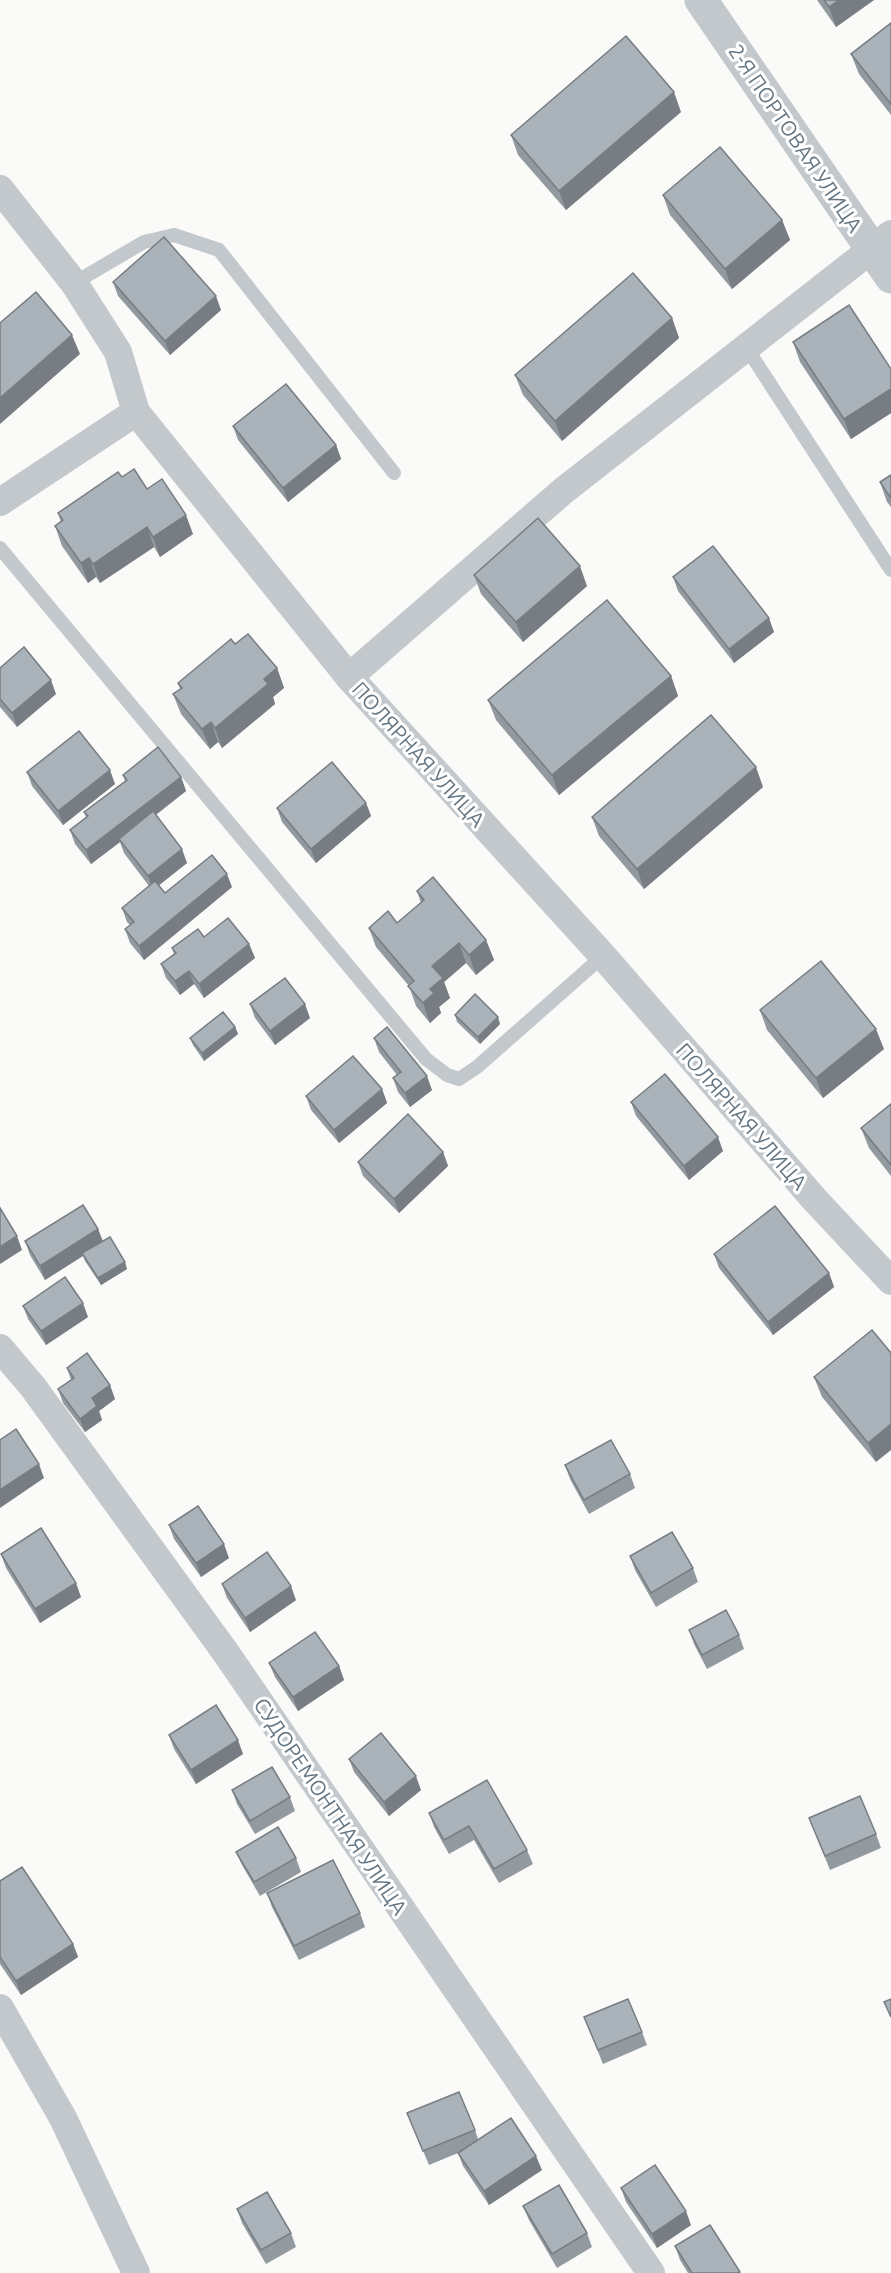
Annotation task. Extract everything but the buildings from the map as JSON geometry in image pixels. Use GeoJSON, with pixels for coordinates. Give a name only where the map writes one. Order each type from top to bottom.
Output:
{"type":"FeatureCollection","features":[{"type":"Feature","properties":{"kind":"street","name":"2-Я ПОРТОВАЯ УЛИЦА"},"geometry":{"type":"LineString","coordinates":[[701,0],[881,241],[891,277]]}},
{"type":"Feature","properties":{"kind":"street","name":"ПОЛЯРНАЯ УЛИЦА"},"geometry":{"type":"LineString","coordinates":[[0,189],[74,283],[118,352],[136,412],[349,677],[603,956],[815,1200],[891,1281]]}},
{"type":"Feature","properties":{"kind":"street"},"geometry":{"type":"LineString","coordinates":[[349,677],[563,491],[881,241]]}},
{"type":"Feature","properties":{"kind":"street"},"geometry":{"type":"LineString","coordinates":[[0,502],[136,412]]}},
{"type":"Feature","properties":{"kind":"street","name":"СУДОРЕМОНТНАЯ УЛИЦА"},"geometry":{"type":"LineString","coordinates":[[0,1348],[33,1387],[219,1643],[651,2273]]}},
{"type":"Feature","properties":{"kind":"street"},"geometry":{"type":"LineString","coordinates":[[0,2008],[63,2118],[136,2273]]}},
{"type":"Feature","properties":{"kind":"lane"},"geometry":{"type":"LineString","coordinates":[[74,283],[144,242],[174,235],[219,250],[394,473]]}},
{"type":"Feature","properties":{"kind":"lane"},"geometry":{"type":"LineString","coordinates":[[746,347],[891,570]]}},
{"type":"Feature","properties":{"kind":"lane"},"geometry":{"type":"LineString","coordinates":[[0,548],[426,1059],[447,1075],[459,1079],[477,1067],[603,956]]}}]}
